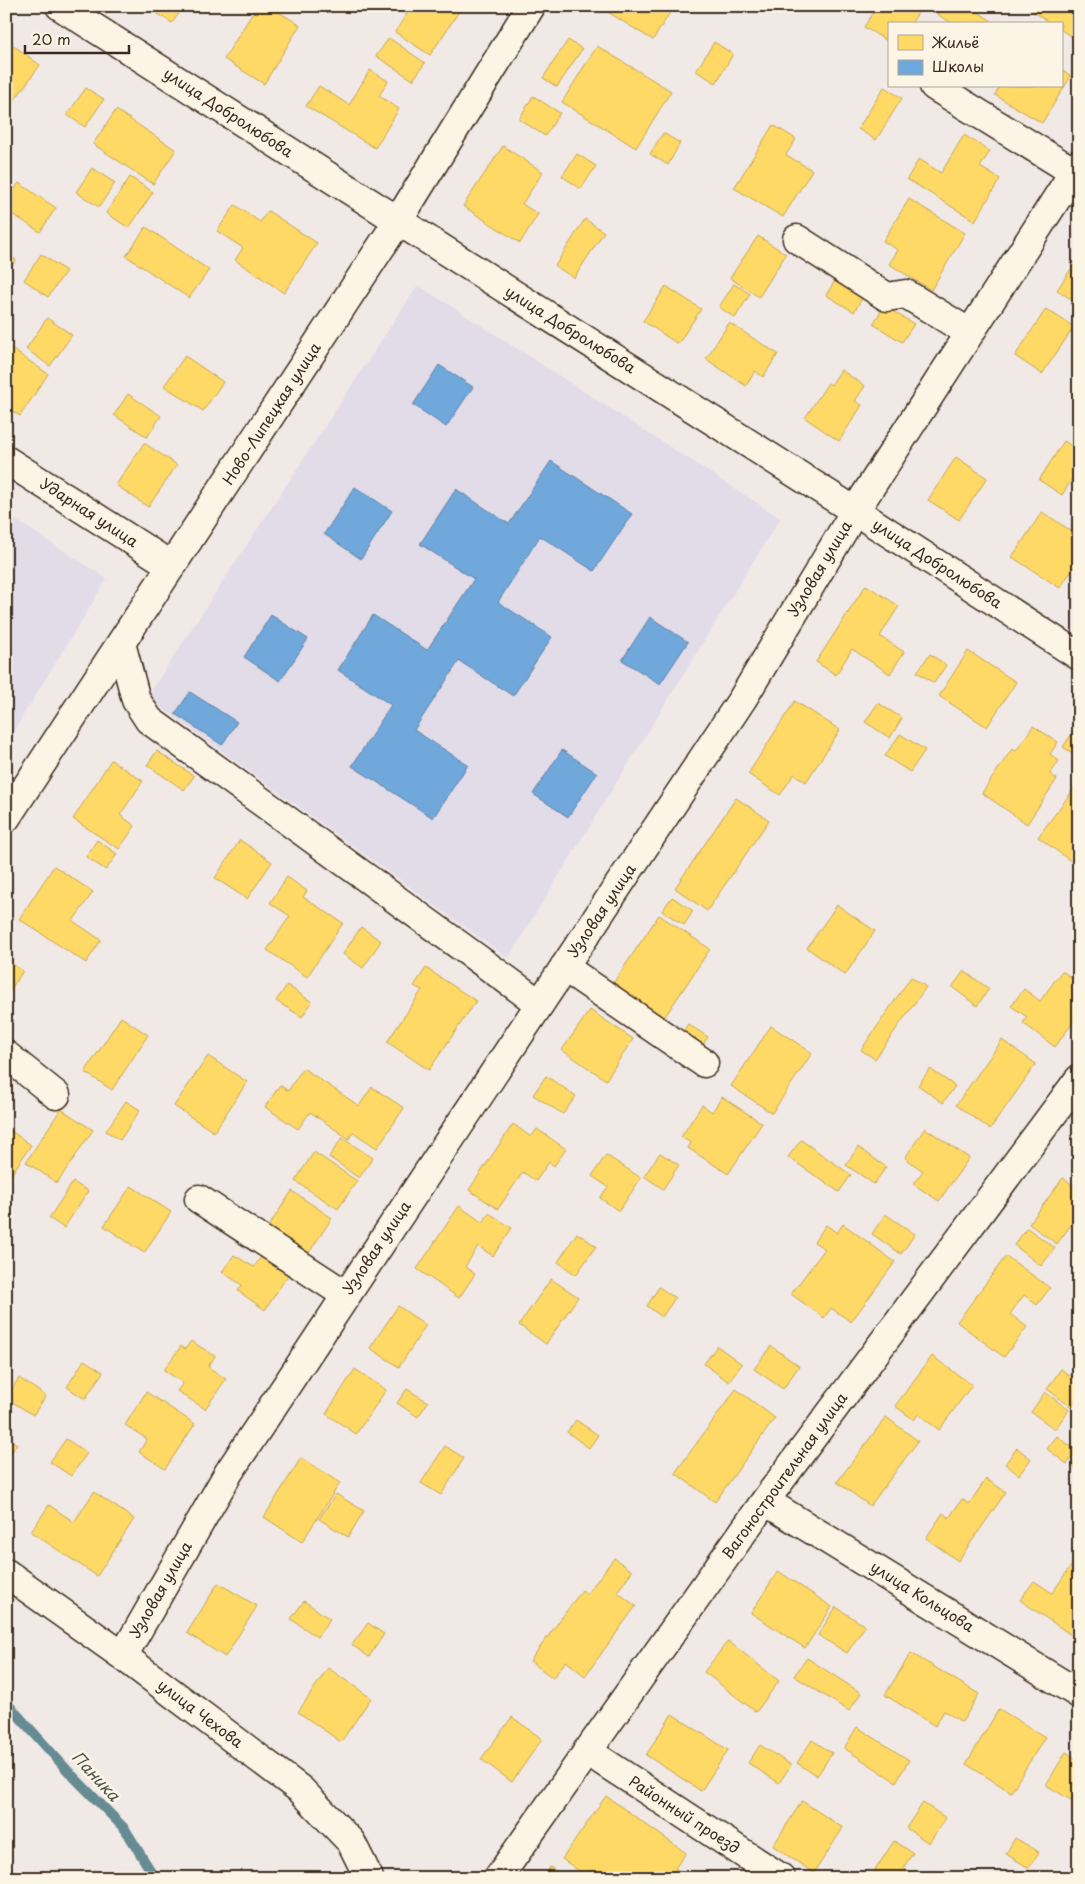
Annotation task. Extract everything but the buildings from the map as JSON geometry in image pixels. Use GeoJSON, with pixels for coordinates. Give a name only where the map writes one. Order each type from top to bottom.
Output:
{"type":"FeatureCollection","features":[{"type":"Feature","properties":{"kind":"street","name":"улица Добролюбова"},"geometry":{"type":"LineString","coordinates":[[60,6],[856,511],[1079,656]]}},
{"type":"Feature","properties":{"kind":"street","name":"Ново-Липецкая улица"},"geometry":{"type":"LineString","coordinates":[[6,818],[398,222],[531,6]]}},
{"type":"Feature","properties":{"kind":"street"},"geometry":{"type":"LineString","coordinates":[[937,88],[1076,168]]}},
{"type":"Feature","properties":{"kind":"street","name":"Узловая улица"},"geometry":{"type":"LineString","coordinates":[[123,1656],[229,1472],[743,698],[856,511],[1076,168]]}},
{"type":"Feature","properties":{"kind":"street"},"geometry":{"type":"LineString","coordinates":[[797,239],[887,297],[906,294],[970,333]]}},
{"type":"Feature","properties":{"kind":"street","name":"Ударная улица"},"geometry":{"type":"LineString","coordinates":[[6,460],[172,566]]}},
{"type":"Feature","properties":{"kind":"street"},"geometry":{"type":"LineString","coordinates":[[121,644],[136,700],[149,720],[540,1004]]}},
{"type":"Feature","properties":{"kind":"street"},"geometry":{"type":"LineString","coordinates":[[564,967],[704,1063]]}},
{"type":"Feature","properties":{"kind":"street"},"geometry":{"type":"LineString","coordinates":[[6,1055],[56,1095]]}},
{"type":"Feature","properties":{"kind":"street","name":"Вагоностроительная улица"},"geometry":{"type":"LineString","coordinates":[[498,1878],[765,1501],[1079,1078]]}},
{"type":"Feature","properties":{"kind":"street"},"geometry":{"type":"LineString","coordinates":[[199,1199],[346,1295]]}},
{"type":"Feature","properties":{"kind":"street","name":"улица Кольцова"},"geometry":{"type":"LineString","coordinates":[[765,1501],[1079,1694]]}},
{"type":"Feature","properties":{"kind":"street","name":"улица Чехова"},"geometry":{"type":"LineString","coordinates":[[6,1573],[123,1656],[301,1790],[351,1842],[369,1878]]}},
{"type":"Feature","properties":{"kind":"street","name":"Районный проезд"},"geometry":{"type":"LineString","coordinates":[[587,1751],[781,1878]]}},
{"type":"Feature","properties":{"kind":"shaded area"},"geometry":{"type":"Polygon","coordinates":[[[418,285],[780,518],[508,958],[147,697],[418,285]]]}},
{"type":"Feature","properties":{"kind":"shaded area"},"geometry":{"type":"Polygon","coordinates":[[[6,514],[107,579],[6,743],[6,514]]]}},
{"type":"Feature","properties":{"kind":"waterway","name":"Паника"},"geometry":{"type":"LineString","coordinates":[[6,1702],[68,1771],[125,1829],[155,1878]]}}]}
